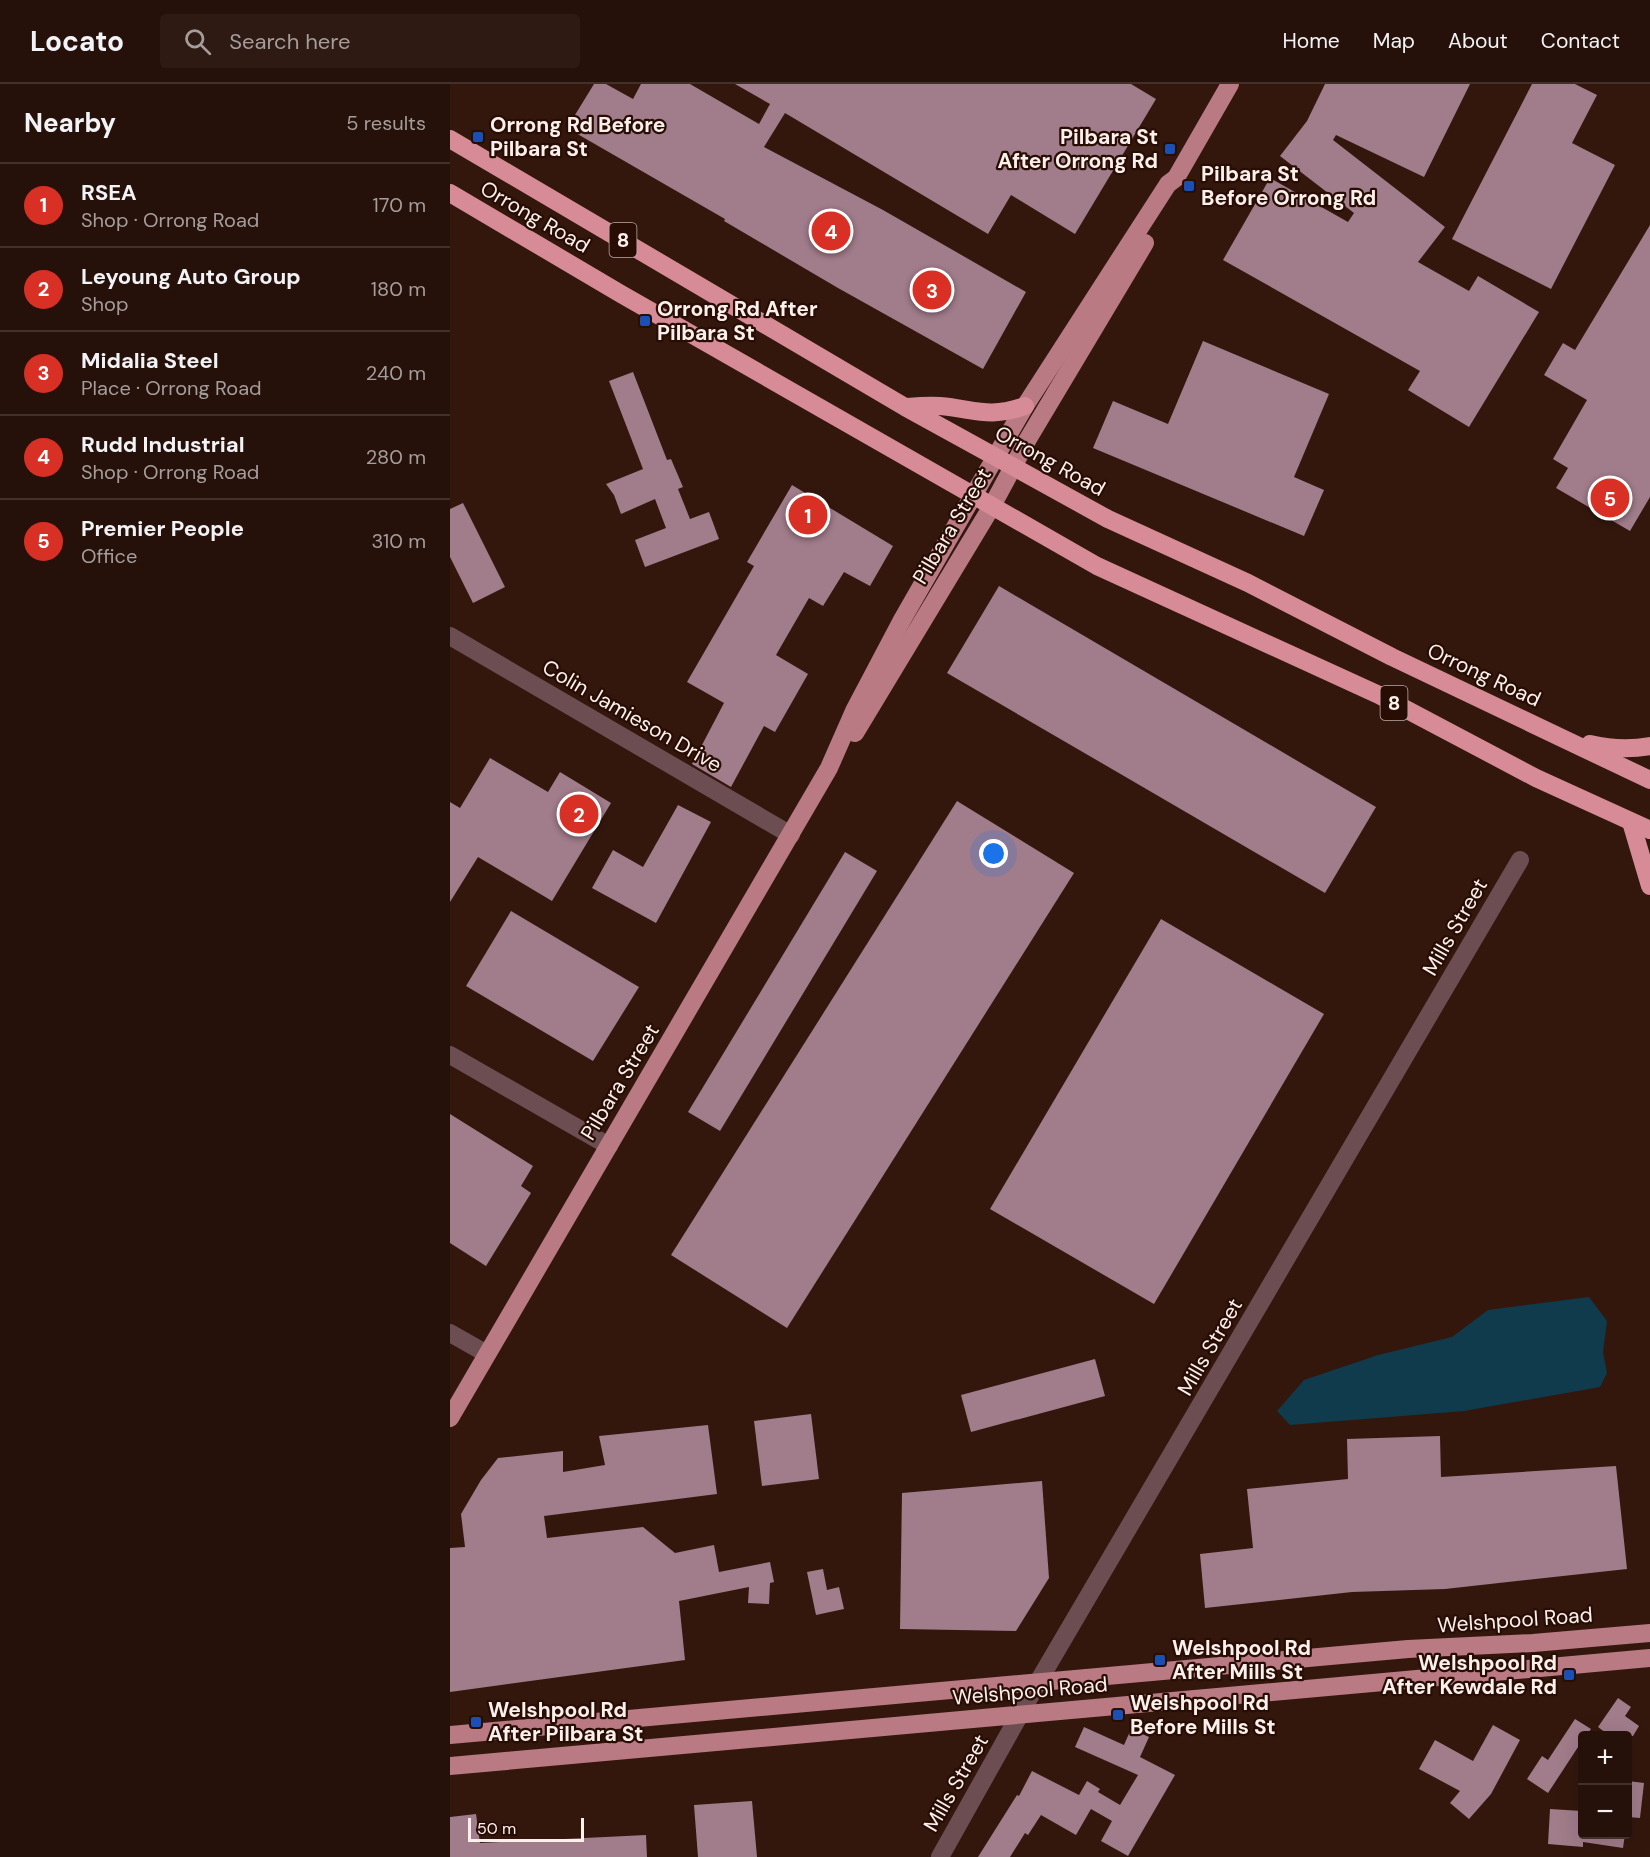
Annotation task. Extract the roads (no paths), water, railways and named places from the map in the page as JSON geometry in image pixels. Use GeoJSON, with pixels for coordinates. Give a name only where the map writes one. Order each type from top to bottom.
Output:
{"type":"FeatureCollection","features":[{"type":"Feature","properties":{"kind":"highway","name":"Orrong Road"},"geometry":{"type":"LineString","coordinates":[[450,139],[905,406],[1108,519],[1248,583],[1392,657],[1650,780]]}},
{"type":"Feature","properties":{"kind":"highway","name":"Orrong Road"},"geometry":{"type":"LineString","coordinates":[[450,193],[641,306],[1097,566],[1379,695],[1536,778],[1650,830]]}},
{"type":"Feature","properties":{"kind":"highway"},"geometry":{"type":"LineString","coordinates":[[905,406],[941,406],[994,414],[1006,413],[1025,406]]}},
{"type":"Feature","properties":{"kind":"highway"},"geometry":{"type":"LineString","coordinates":[[1559,736],[1606,747],[1631,750],[1650,746]]}},
{"type":"Feature","properties":{"kind":"highway"},"geometry":{"type":"LineString","coordinates":[[1631,822],[1650,886]]}},
{"type":"Feature","properties":{"kind":"main road","name":"Pilbara Street"},"geometry":{"type":"LineString","coordinates":[[450,1418],[791,835],[829,768],[854,711],[902,620],[1025,406],[1168,184],[1176,178],[1230,84]]}},
{"type":"Feature","properties":{"kind":"main road","name":"Pilbara Street"},"geometry":{"type":"LineString","coordinates":[[829,768],[858,728],[992,506],[1177,190],[1176,178]]}},
{"type":"Feature","properties":{"kind":"main road","name":"Welshpool Road"},"geometry":{"type":"LineString","coordinates":[[450,1735],[1408,1650],[1533,1643],[1645,1632]]}},
{"type":"Feature","properties":{"kind":"main road","name":"Welshpool Road"},"geometry":{"type":"LineString","coordinates":[[450,1766],[1650,1658]]}},
{"type":"Feature","properties":{"kind":"street","name":"Colin Jamieson Drive"},"geometry":{"type":"LineString","coordinates":[[450,636],[791,835]]}},
{"type":"Feature","properties":{"kind":"street","name":"Mills Street"},"geometry":{"type":"LineString","coordinates":[[940,1857],[1038,1682],[1520,860]]}},
{"type":"Feature","properties":{"kind":"street"},"geometry":{"type":"LineString","coordinates":[[450,1055],[609,1146]]}},
{"type":"Feature","properties":{"kind":"street"},"geometry":{"type":"LineString","coordinates":[[450,1333],[487,1354]]}},
{"type":"Feature","properties":{"kind":"water"},"geometry":{"type":"Polygon","coordinates":[[[1589,1297],[1607,1321],[1603,1352],[1607,1373],[1600,1387],[1464,1411],[1290,1425],[1277,1411],[1304,1380],[1378,1355],[1452,1337],[1488,1310],[1589,1297]]]}},
{"type":"Feature","properties":{"kind":"place","name":"Orrong Rd Before Pilbara St"},"geometry":{"type":"Point","coordinates":[478,137]}},
{"type":"Feature","properties":{"kind":"place","name":"Pilbara St After Orrong Rd"},"geometry":{"type":"Point","coordinates":[1170,149]}},
{"type":"Feature","properties":{"kind":"place","name":"Pilbara St Before Orrong Rd"},"geometry":{"type":"Point","coordinates":[1189,186]}},
{"type":"Feature","properties":{"kind":"place","name":"Rudd Industrial"},"geometry":{"type":"Point","coordinates":[831,231]}},
{"type":"Feature","properties":{"kind":"place","name":"Midalia Steel"},"geometry":{"type":"Point","coordinates":[932,290]}},
{"type":"Feature","properties":{"kind":"place","name":"Orrong Rd After Pilbara St"},"geometry":{"type":"Point","coordinates":[645,321]}},
{"type":"Feature","properties":{"kind":"place","name":"Premier People"},"geometry":{"type":"Point","coordinates":[1610,498]}},
{"type":"Feature","properties":{"kind":"place","name":"RSEA"},"geometry":{"type":"Point","coordinates":[808,515]}},
{"type":"Feature","properties":{"kind":"place","name":"Leyoung Auto Group"},"geometry":{"type":"Point","coordinates":[579,814]}},
{"type":"Feature","properties":{"kind":"place","name":"Welshpool Rd After Mills St"},"geometry":{"type":"Point","coordinates":[1160,1660]}},
{"type":"Feature","properties":{"kind":"place","name":"Welshpool Rd After Kewdale Rd"},"geometry":{"type":"Point","coordinates":[1569,1675]}},
{"type":"Feature","properties":{"kind":"place","name":"Welshpool Rd Before Mills St"},"geometry":{"type":"Point","coordinates":[1118,1715]}},
{"type":"Feature","properties":{"kind":"place","name":"Welshpool Rd After Pilbara St"},"geometry":{"type":"Point","coordinates":[476,1722]}}]}
